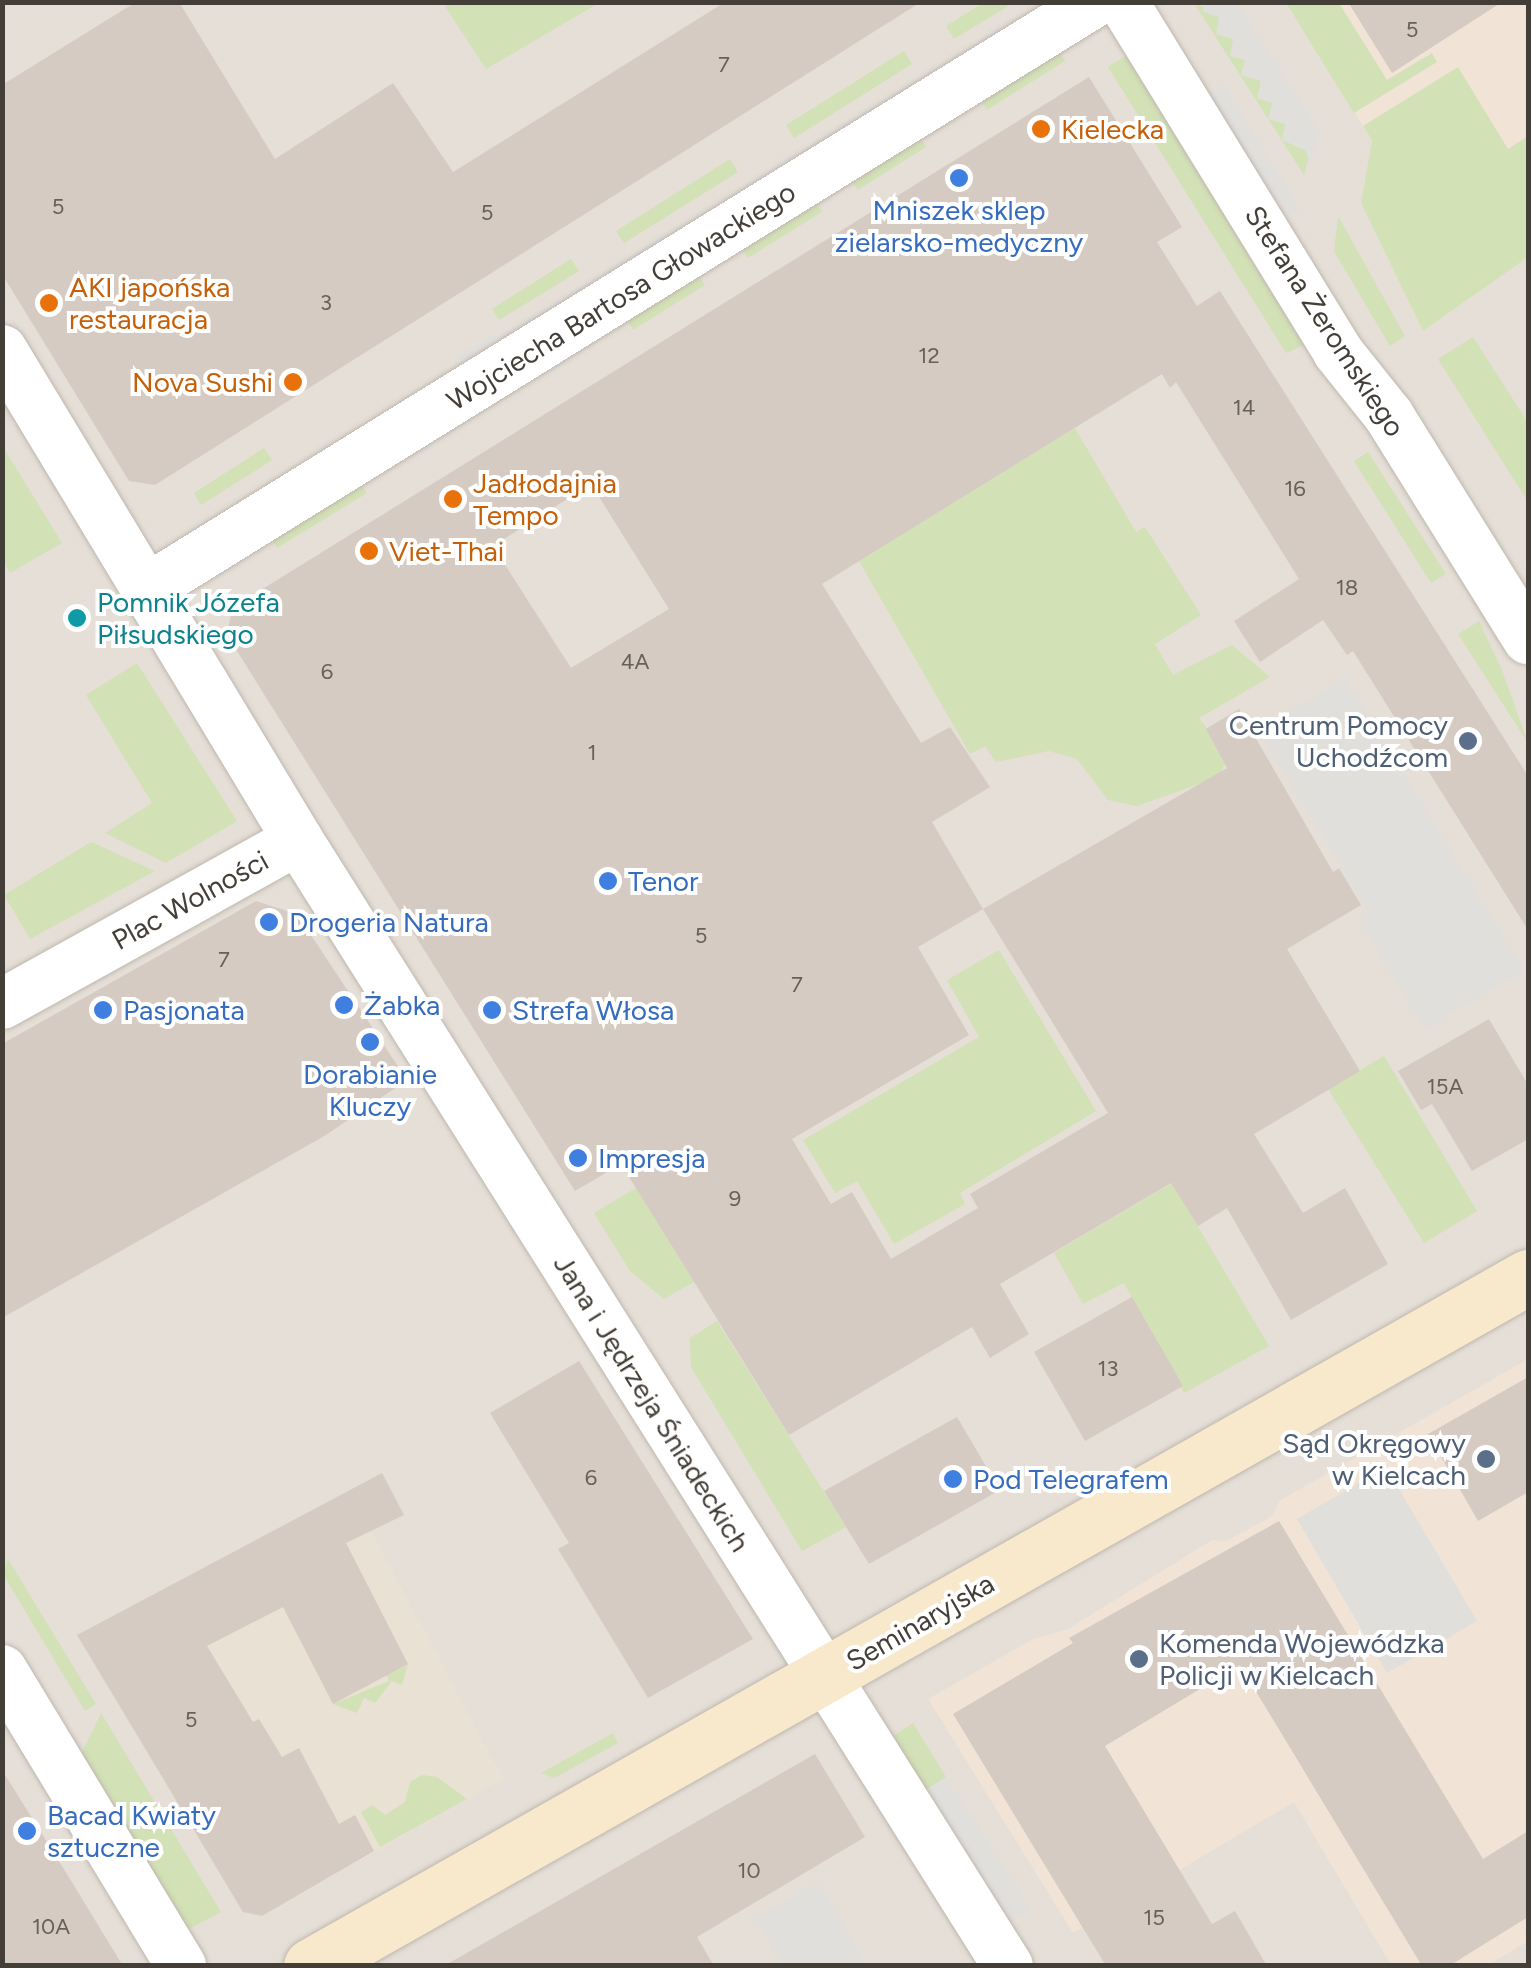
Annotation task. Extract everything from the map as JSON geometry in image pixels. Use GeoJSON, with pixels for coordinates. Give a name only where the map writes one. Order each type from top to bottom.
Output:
{"type":"FeatureCollection","features":[{"type":"Feature","properties":{"kind":"street","name":"Wojciecha Bartosa Głowackiego"},"geometry":{"type":"LineString","coordinates":[[147,590],[1095,2]]}},
{"type":"Feature","properties":{"kind":"street","name":"Stefana Żeromskiego"},"geometry":{"type":"LineString","coordinates":[[1123,2],[1338,352],[1511,572],[1528,639]]}},
{"type":"Feature","properties":{"kind":"street","name":"Plac Wolności"},"geometry":{"type":"LineString","coordinates":[[2,350],[298,840],[2,1004]]}},
{"type":"Feature","properties":{"kind":"street","name":"Jana i Jędrzeja Śniadeckich"},"geometry":{"type":"LineString","coordinates":[[298,840],[1008,1966]]}},
{"type":"Feature","properties":{"kind":"street","name":"Seminaryjska"},"geometry":{"type":"LineString","coordinates":[[311,1966],[1528,1277]]}},
{"type":"Feature","properties":{"kind":"street"},"geometry":{"type":"LineString","coordinates":[[2,1670],[181,1966]]}},
{"type":"Feature","properties":{"kind":"shaded area"},"geometry":{"type":"Polygon","coordinates":[[[3,3],[1528,3],[1528,1965],[3,1965],[3,3]]]}},
{"type":"Feature","properties":{"kind":"shaded area"},"geometry":{"type":"Polygon","coordinates":[[[1204,3],[1237,3],[1319,131],[1310,164],[1306,151],[1282,140],[1285,124],[1268,119],[1272,103],[1257,98],[1261,81],[1241,75],[1245,60],[1230,56],[1233,39],[1216,34],[1219,17],[1203,12],[1204,3]]]}},
{"type":"Feature","properties":{"kind":"shaded area"},"geometry":{"type":"Polygon","coordinates":[[[1286,3],[1528,3],[1528,257],[1423,331],[1361,203],[1372,140],[1286,3]]]}},
{"type":"Feature","properties":{"kind":"shaded area"},"geometry":{"type":"Polygon","coordinates":[[[995,31],[1024,32],[448,388],[456,358],[490,335],[499,336],[995,31]]]}},
{"type":"Feature","properties":{"kind":"shaded area"},"geometry":{"type":"Polygon","coordinates":[[[1223,84],[1301,210],[1283,221],[1205,96],[1223,84]]]}},
{"type":"Feature","properties":{"kind":"shaded area"},"geometry":{"type":"Polygon","coordinates":[[[1345,678],[1524,970],[1425,1029],[1358,919],[1368,912],[1259,731],[1345,678]]]}},
{"type":"Feature","properties":{"kind":"shaded area"},"geometry":{"type":"Polygon","coordinates":[[[1528,1359],[1528,1941],[1488,1965],[1391,1965],[1294,1802],[1073,1933],[928,1699],[1033,1639],[1068,1629],[1212,1540],[1225,1542],[1272,1516],[1279,1501],[1528,1359]]]}},
{"type":"Feature","properties":{"kind":"shaded area"},"geometry":{"type":"Polygon","coordinates":[[[1386,1467],[1477,1621],[1387,1673],[1297,1519],[1386,1467]]]}},
{"type":"Feature","properties":{"kind":"shaded area"},"geometry":{"type":"Polygon","coordinates":[[[350,1491],[503,1779],[262,1916],[194,1831],[77,1635],[350,1491]]]}},
{"type":"Feature","properties":{"kind":"shaded area"},"geometry":{"type":"Polygon","coordinates":[[[946,1777],[1031,1909],[1010,1922],[926,1790],[946,1777]]]}},
{"type":"Feature","properties":{"kind":"shaded area"},"geometry":{"type":"Polygon","coordinates":[[[818,1882],[867,1965],[783,1965],[755,1919],[818,1882]]]}},
{"type":"Feature","properties":{"kind":"green space"},"geometry":{"type":"Polygon","coordinates":[[[443,3],[599,3],[486,69],[443,3]]]}},
{"type":"Feature","properties":{"kind":"green space"},"geometry":{"type":"Polygon","coordinates":[[[983,3],[1013,3],[954,39],[946,26],[983,3]]]}},
{"type":"Feature","properties":{"kind":"green space"},"geometry":{"type":"Polygon","coordinates":[[[1194,3],[1220,16],[1261,80],[1309,156],[1304,175],[1194,3]]]}},
{"type":"Feature","properties":{"kind":"green space"},"geometry":{"type":"Polygon","coordinates":[[[1286,3],[1339,3],[1387,80],[1432,53],[1437,62],[1354,113],[1286,3]]]}},
{"type":"Feature","properties":{"kind":"green space"},"geometry":{"type":"Polygon","coordinates":[[[1057,48],[1065,61],[987,110],[979,97],[1057,48]]]}},
{"type":"Feature","properties":{"kind":"green space"},"geometry":{"type":"Polygon","coordinates":[[[904,51],[912,64],[794,138],[786,125],[904,51]]]}},
{"type":"Feature","properties":{"kind":"green space"},"geometry":{"type":"Polygon","coordinates":[[[1127,55],[1304,345],[1286,353],[1108,67],[1127,55]]]}},
{"type":"Feature","properties":{"kind":"green space"},"geometry":{"type":"Polygon","coordinates":[[[1458,67],[1508,149],[1528,136],[1528,257],[1423,331],[1361,203],[1372,140],[1363,126],[1458,67]]]}},
{"type":"Feature","properties":{"kind":"green space"},"geometry":{"type":"Polygon","coordinates":[[[918,134],[926,147],[858,190],[849,177],[918,134]]]}},
{"type":"Feature","properties":{"kind":"green space"},"geometry":{"type":"Polygon","coordinates":[[[730,159],[738,172],[624,243],[616,231],[730,159]]]}},
{"type":"Feature","properties":{"kind":"green space"},"geometry":{"type":"Polygon","coordinates":[[[814,199],[822,212],[748,258],[740,245],[814,199]]]}},
{"type":"Feature","properties":{"kind":"green space"},"geometry":{"type":"Polygon","coordinates":[[[1338,216],[1405,336],[1390,346],[1334,251],[1338,216]]]}},
{"type":"Feature","properties":{"kind":"green space"},"geometry":{"type":"Polygon","coordinates":[[[571,259],[579,271],[499,320],[492,309],[571,259]]]}},
{"type":"Feature","properties":{"kind":"green space"},"geometry":{"type":"Polygon","coordinates":[[[696,271],[705,285],[633,330],[625,315],[696,271]]]}},
{"type":"Feature","properties":{"kind":"green space"},"geometry":{"type":"Polygon","coordinates":[[[1473,337],[1528,423],[1528,502],[1438,359],[1473,337]]]}},
{"type":"Feature","properties":{"kind":"green space"},"geometry":{"type":"Polygon","coordinates":[[[1075,428],[1136,532],[1145,527],[1201,615],[1155,644],[1173,675],[1232,645],[1270,677],[1199,718],[1228,757],[1219,777],[1137,806],[1108,800],[1077,759],[1049,751],[996,762],[985,746],[970,754],[859,561],[1075,428]]]}},
{"type":"Feature","properties":{"kind":"green space"},"geometry":{"type":"Polygon","coordinates":[[[3,447],[62,543],[10,573],[3,561],[3,447]]]}},
{"type":"Feature","properties":{"kind":"green space"},"geometry":{"type":"Polygon","coordinates":[[[264,448],[272,460],[201,505],[194,493],[264,448]]]}},
{"type":"Feature","properties":{"kind":"green space"},"geometry":{"type":"Polygon","coordinates":[[[1368,452],[1446,574],[1431,583],[1354,461],[1368,452]]]}},
{"type":"Feature","properties":{"kind":"green space"},"geometry":{"type":"Polygon","coordinates":[[[360,482],[367,493],[277,548],[270,537],[360,482]]]}},
{"type":"Feature","properties":{"kind":"green space"},"geometry":{"type":"Polygon","coordinates":[[[1479,621],[1501,668],[1528,743],[1458,634],[1479,621]]]}},
{"type":"Feature","properties":{"kind":"green space"},"geometry":{"type":"Polygon","coordinates":[[[137,663],[237,821],[166,863],[105,833],[152,803],[86,695],[137,663]]]}},
{"type":"Feature","properties":{"kind":"green space"},"geometry":{"type":"Polygon","coordinates":[[[91,842],[155,871],[30,939],[4,895],[91,842]]]}},
{"type":"Feature","properties":{"kind":"green space"},"geometry":{"type":"Polygon","coordinates":[[[999,950],[1096,1111],[960,1193],[965,1204],[894,1244],[857,1181],[835,1193],[803,1140],[979,1037],[947,980],[999,950]]]}},
{"type":"Feature","properties":{"kind":"green space"},"geometry":{"type":"Polygon","coordinates":[[[1384,1056],[1477,1211],[1424,1243],[1328,1089],[1384,1056]]]}},
{"type":"Feature","properties":{"kind":"green space"},"geometry":{"type":"Polygon","coordinates":[[[1172,1183],[1269,1346],[1184,1393],[1124,1283],[1083,1304],[1054,1253],[1172,1183]]]}},
{"type":"Feature","properties":{"kind":"green space"},"geometry":{"type":"Polygon","coordinates":[[[636,1188],[694,1282],[664,1299],[630,1271],[594,1213],[636,1188]]]}},
{"type":"Feature","properties":{"kind":"green space"},"geometry":{"type":"Polygon","coordinates":[[[717,1321],[846,1527],[802,1551],[691,1367],[690,1338],[717,1321]]]}},
{"type":"Feature","properties":{"kind":"green space"},"geometry":{"type":"Polygon","coordinates":[[[8,1559],[96,1704],[85,1711],[3,1574],[8,1559]]]}},
{"type":"Feature","properties":{"kind":"green space"},"geometry":{"type":"Polygon","coordinates":[[[408,1664],[402,1685],[392,1681],[375,1703],[364,1698],[357,1713],[333,1704],[389,1681],[387,1675],[408,1664]]]}},
{"type":"Feature","properties":{"kind":"green space"},"geometry":{"type":"Polygon","coordinates":[[[101,1713],[221,1912],[187,1930],[80,1757],[101,1713]]]}},
{"type":"Feature","properties":{"kind":"green space"},"geometry":{"type":"Polygon","coordinates":[[[913,1723],[946,1777],[926,1790],[893,1736],[913,1723]]]}},
{"type":"Feature","properties":{"kind":"green space"},"geometry":{"type":"Polygon","coordinates":[[[613,1733],[618,1743],[554,1778],[541,1773],[613,1733]]]}},
{"type":"Feature","properties":{"kind":"green space"},"geometry":{"type":"Polygon","coordinates":[[[422,1775],[437,1777],[467,1799],[380,1847],[361,1812],[372,1805],[385,1815],[405,1802],[410,1782],[422,1775]]]}},
{"type":"Feature","properties":{"kind":"building"},"geometry":{"type":"Polygon","coordinates":[[[136,2],[179,2],[275,159],[393,83],[453,172],[725,2],[921,2],[155,485],[129,481],[2,274],[2,85],[136,2]]]}},
{"type":"Feature","properties":{"kind":"building"},"geometry":{"type":"Polygon","coordinates":[[[1348,2],[1502,2],[1392,73],[1348,2]]]}},
{"type":"Feature","properties":{"kind":"building"},"geometry":{"type":"Polygon","coordinates":[[[1089,77],[1182,227],[1157,242],[1197,306],[1220,291],[1528,776],[1528,930],[1353,651],[1347,655],[1323,620],[1260,662],[1234,621],[1299,579],[1176,382],[1170,388],[1162,374],[822,584],[921,743],[950,727],[990,787],[932,822],[983,909],[1227,768],[1206,729],[1239,709],[1333,872],[1339,868],[1361,905],[1287,949],[1360,1071],[1254,1134],[1303,1213],[1345,1188],[1388,1264],[1291,1320],[1227,1208],[1198,1226],[1171,1183],[1000,1284],[1029,1334],[990,1358],[972,1327],[789,1435],[621,1164],[575,1191],[227,635],[232,608],[1089,77]],[[591,484],[493,546],[571,668],[669,609],[591,484]],[[983,909],[918,947],[969,1035],[792,1139],[831,1204],[852,1192],[891,1259],[978,1208],[970,1194],[1108,1113],[983,909]]]}},
{"type":"Feature","properties":{"kind":"building"},"geometry":{"type":"Polygon","coordinates":[[[256,901],[297,914],[407,1080],[326,1135],[2,1318],[2,1044],[256,901]]]}},
{"type":"Feature","properties":{"kind":"building"},"geometry":{"type":"Polygon","coordinates":[[[1489,1019],[1528,1085],[1528,1139],[1472,1171],[1432,1104],[1421,1110],[1398,1071],[1489,1019]]]}},
{"type":"Feature","properties":{"kind":"building"},"geometry":{"type":"Polygon","coordinates":[[[1132,1297],[1183,1386],[1085,1441],[1034,1352],[1132,1297]]]}},
{"type":"Feature","properties":{"kind":"building"},"geometry":{"type":"Polygon","coordinates":[[[579,1361],[753,1639],[648,1698],[558,1549],[569,1543],[490,1413],[579,1361]]]}},
{"type":"Feature","properties":{"kind":"building","name":"Sąd Okręgowy w Kielcach"},"geometry":{"type":"Polygon","coordinates":[[[1528,1377],[1528,1492],[1478,1521],[1428,1434],[1528,1377]]]}},
{"type":"Feature","properties":{"kind":"building"},"geometry":{"type":"Polygon","coordinates":[[[957,1417],[1000,1490],[869,1564],[824,1491],[957,1417]]]}},
{"type":"Feature","properties":{"kind":"building"},"geometry":{"type":"Polygon","coordinates":[[[382,1473],[404,1515],[346,1543],[408,1664],[333,1704],[283,1607],[207,1646],[253,1722],[259,1719],[282,1757],[299,1748],[339,1824],[355,1815],[374,1851],[262,1916],[243,1912],[77,1635],[382,1473]]]}},
{"type":"Feature","properties":{"kind":"building"},"geometry":{"type":"Polygon","coordinates":[[[1279,1521],[1483,1859],[1528,1831],[1528,1917],[1449,1966],[1422,1966],[1240,1665],[1105,1746],[1212,1924],[1235,1911],[1267,1966],[1106,1966],[953,1714],[1073,1643],[1069,1638],[1279,1521]]]}},
{"type":"Feature","properties":{"kind":"building"},"geometry":{"type":"Polygon","coordinates":[[[815,1754],[865,1837],[697,1937],[714,1966],[444,1966],[815,1754]]]}},
{"type":"Feature","properties":{"kind":"building"},"geometry":{"type":"Polygon","coordinates":[[[2,1770],[70,1879],[123,1966],[2,1966],[2,1770]]]}},
{"type":"Feature","properties":{"kind":"place","name":"Kielecka"},"geometry":{"type":"Point","coordinates":[1041,129]}},
{"type":"Feature","properties":{"kind":"place","name":"Mniszek sklep zielarsko-medyczny"},"geometry":{"type":"Point","coordinates":[959,178]}},
{"type":"Feature","properties":{"kind":"place","name":"AKI japońska restauracja"},"geometry":{"type":"Point","coordinates":[49,303]}},
{"type":"Feature","properties":{"kind":"place","name":"Nova Sushi"},"geometry":{"type":"Point","coordinates":[293,382]}},
{"type":"Feature","properties":{"kind":"place","name":"Jadłodajnia Tempo"},"geometry":{"type":"Point","coordinates":[453,499]}},
{"type":"Feature","properties":{"kind":"place","name":"Viet-Thai"},"geometry":{"type":"Point","coordinates":[369,551]}},
{"type":"Feature","properties":{"kind":"place","name":"Pomnik Józefa Piłsudskiego"},"geometry":{"type":"Point","coordinates":[77,618]}},
{"type":"Feature","properties":{"kind":"place","name":"Centrum Pomocy Uchodźcom"},"geometry":{"type":"Point","coordinates":[1468,741]}},
{"type":"Feature","properties":{"kind":"place","name":"Tenor"},"geometry":{"type":"Point","coordinates":[608,881]}},
{"type":"Feature","properties":{"kind":"place","name":"Drogeria Natura"},"geometry":{"type":"Point","coordinates":[269,922]}},
{"type":"Feature","properties":{"kind":"place","name":"Żabka"},"geometry":{"type":"Point","coordinates":[344,1005]}},
{"type":"Feature","properties":{"kind":"place","name":"Pasjonata"},"geometry":{"type":"Point","coordinates":[103,1010]}},
{"type":"Feature","properties":{"kind":"place","name":"Strefa Włosa"},"geometry":{"type":"Point","coordinates":[492,1010]}},
{"type":"Feature","properties":{"kind":"place","name":"Dorabianie Kluczy"},"geometry":{"type":"Point","coordinates":[370,1042]}},
{"type":"Feature","properties":{"kind":"place","name":"Impresja"},"geometry":{"type":"Point","coordinates":[578,1158]}},
{"type":"Feature","properties":{"kind":"place","name":"Sąd Okręgowy w Kielcach"},"geometry":{"type":"Point","coordinates":[1486,1459]}},
{"type":"Feature","properties":{"kind":"place","name":"Pod Telegrafem"},"geometry":{"type":"Point","coordinates":[953,1479]}},
{"type":"Feature","properties":{"kind":"place","name":"Komenda Wojewódzka Policji w Kielcach"},"geometry":{"type":"Point","coordinates":[1139,1659]}},
{"type":"Feature","properties":{"kind":"place","name":"Bacad Kwiaty sztuczne"},"geometry":{"type":"Point","coordinates":[27,1831]}}]}
